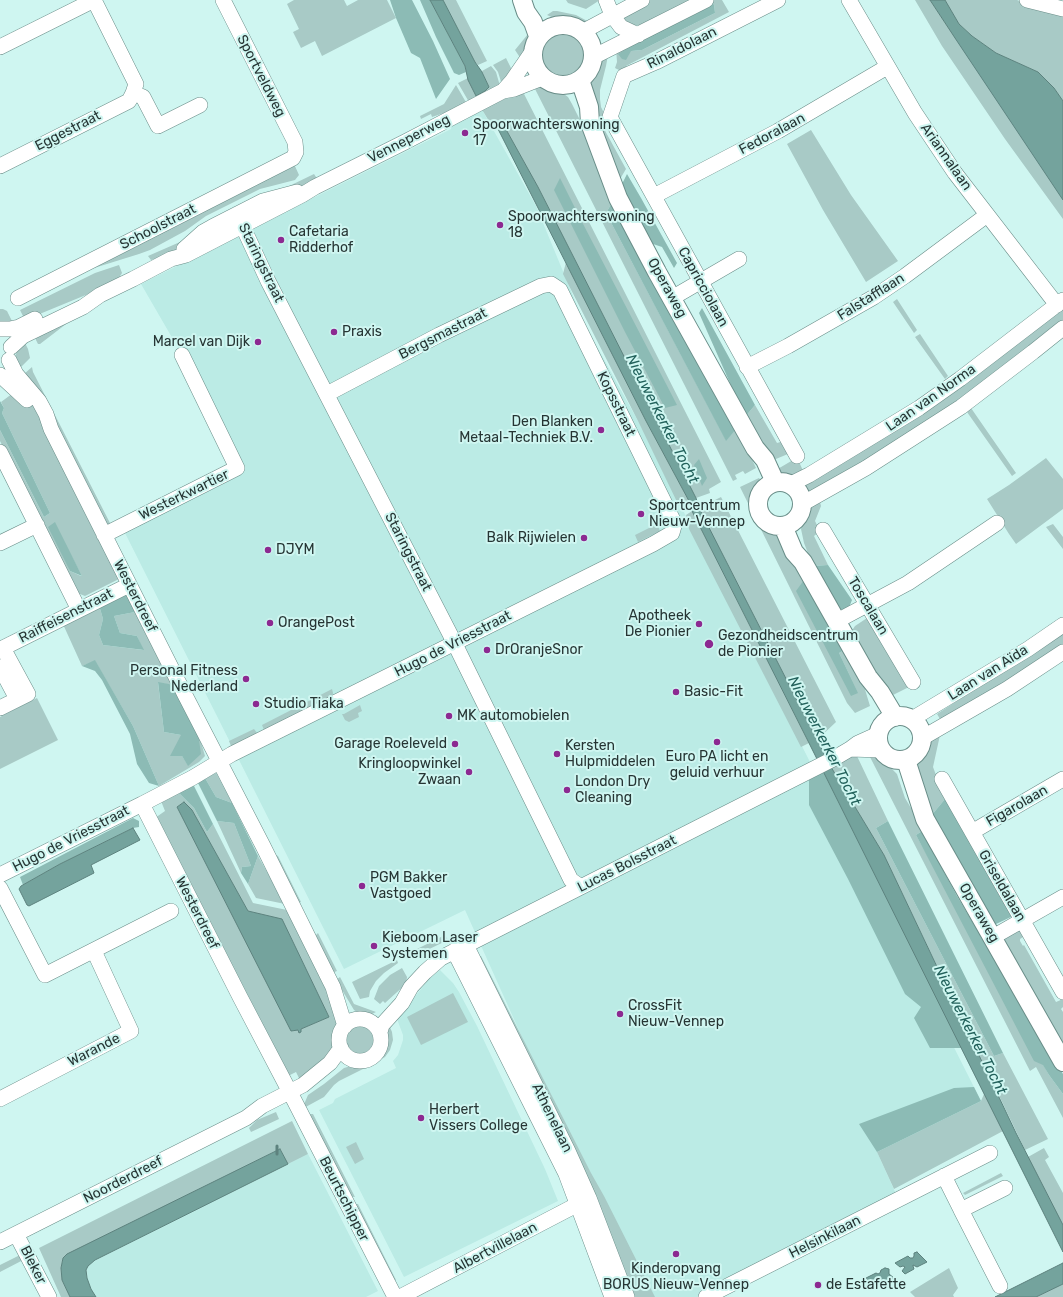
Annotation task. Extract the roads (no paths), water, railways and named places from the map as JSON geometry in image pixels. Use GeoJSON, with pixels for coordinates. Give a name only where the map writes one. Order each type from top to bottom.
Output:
{"type":"FeatureCollection","features":[{"type":"Feature","properties":{"kind":"main road"},"geometry":{"type":"LineString","coordinates":[[522,0],[526,12],[533,22],[540,39]]}},
{"type":"Feature","properties":{"kind":"main road"},"geometry":{"type":"LineString","coordinates":[[560,24],[566,24],[577,28],[582,32],[592,47],[593,57],[589,70],[574,83],[555,84],[542,78],[538,74],[533,64],[540,39],[560,24]]}},
{"type":"Feature","properties":{"kind":"main road","name":"Operaweg"},"geometry":{"type":"LineString","coordinates":[[574,83],[589,107],[590,123],[618,198],[754,448],[765,460],[777,484]]}},
{"type":"Feature","properties":{"kind":"main road"},"geometry":{"type":"LineString","coordinates":[[777,484],[796,488],[799,492],[802,504],[800,514],[788,524],[777,526],[771,524],[761,516],[758,503],[762,491],[777,484]]}},
{"type":"Feature","properties":{"kind":"main road"},"geometry":{"type":"LineString","coordinates":[[788,524],[794,552],[803,562],[838,621],[868,677],[880,692],[890,728],[887,756],[893,759],[906,760],[917,753],[920,748],[922,738],[917,723],[890,728]]}},
{"type":"Feature","properties":{"kind":"main road","name":"Operaweg"},"geometry":{"type":"LineString","coordinates":[[906,760],[925,819],[1063,1062]]}},
{"type":"Feature","properties":{"kind":"street"},"geometry":{"type":"LineString","coordinates":[[0,47],[94,0],[136,84],[133,93],[143,97],[158,126],[200,105]]}},
{"type":"Feature","properties":{"kind":"street","name":"Sportveldweg"},"geometry":{"type":"LineString","coordinates":[[223,0],[295,142],[296,152]]}},
{"type":"Feature","properties":{"kind":"street"},"geometry":{"type":"LineString","coordinates":[[606,0],[612,15],[621,27],[638,34]]}},
{"type":"Feature","properties":{"kind":"street"},"geometry":{"type":"LineString","coordinates":[[582,32],[642,0]]}},
{"type":"Feature","properties":{"kind":"street"},"geometry":{"type":"LineString","coordinates":[[593,57],[706,0]]}},
{"type":"Feature","properties":{"kind":"street","name":"Rinaldolaan"},"geometry":{"type":"LineString","coordinates":[[610,117],[624,76],[656,62],[778,0]]}},
{"type":"Feature","properties":{"kind":"street","name":"Ariannalaan"},"geometry":{"type":"LineString","coordinates":[[849,0],[915,113],[955,173],[987,215],[1060,302]]}},
{"type":"Feature","properties":{"kind":"street"},"geometry":{"type":"LineString","coordinates":[[1027,0],[1063,9]]}},
{"type":"Feature","properties":{"kind":"street","name":"Venneperweg"},"geometry":{"type":"LineString","coordinates":[[503,91],[512,81],[540,39]]}},
{"type":"Feature","properties":{"kind":"street","name":"Fedoralaan"},"geometry":{"type":"LineString","coordinates":[[654,196],[778,131],[888,67]]}},
{"type":"Feature","properties":{"kind":"street","name":"Venneperweg"},"geometry":{"type":"LineString","coordinates":[[7,359],[23,336],[83,307],[100,295],[171,259],[204,232],[240,220],[269,199],[315,187],[503,91],[514,89],[542,78]]}},
{"type":"Feature","properties":{"kind":"street","name":"Eggestraat"},"geometry":{"type":"LineString","coordinates":[[0,166],[129,101],[133,93]]}},
{"type":"Feature","properties":{"kind":"street","name":"Capricciolaan"},"geometry":{"type":"LineString","coordinates":[[610,117],[797,456]]}},
{"type":"Feature","properties":{"kind":"street","name":"Schoolstraat"},"geometry":{"type":"LineString","coordinates":[[18,298],[293,158],[296,152]]}},
{"type":"Feature","properties":{"kind":"street","name":"Falstafflaan"},"geometry":{"type":"LineString","coordinates":[[748,368],[874,297],[905,276],[987,215]]}},
{"type":"Feature","properties":{"kind":"street","name":"Staringstraat"},"geometry":{"type":"LineString","coordinates":[[240,220],[268,281],[455,644],[571,880],[581,887]]}},
{"type":"Feature","properties":{"kind":"street"},"geometry":{"type":"LineString","coordinates":[[672,298],[739,259]]}},
{"type":"Feature","properties":{"kind":"street","name":"Bergsmastraat"},"geometry":{"type":"LineString","coordinates":[[327,394],[439,335],[541,286],[551,284],[560,290]]}},
{"type":"Feature","properties":{"kind":"street","name":"Kopsstraat"},"geometry":{"type":"LineString","coordinates":[[560,290],[672,518]]}},
{"type":"Feature","properties":{"kind":"street","name":"Venneperweg"},"geometry":{"type":"LineString","coordinates":[[1,329],[19,327],[81,300],[100,295]]}},
{"type":"Feature","properties":{"kind":"street","name":"Laan van Norma"},"geometry":{"type":"LineString","coordinates":[[777,484],[809,475],[919,408],[960,379],[1060,302]]}},
{"type":"Feature","properties":{"kind":"street","name":"Laan van Norma"},"geometry":{"type":"LineString","coordinates":[[802,504],[866,468],[961,407],[1063,328]]}},
{"type":"Feature","properties":{"kind":"street","name":"Westerdreef"},"geometry":{"type":"LineString","coordinates":[[1,329],[8,337],[7,359],[16,374],[39,401],[46,414],[51,429],[129,585],[333,987],[346,1003],[357,1022]]}},
{"type":"Feature","properties":{"kind":"street","name":"Westerkwartier"},"geometry":{"type":"LineString","coordinates":[[104,535],[237,468],[182,355]]}},
{"type":"Feature","properties":{"kind":"street","name":"Westerdreef"},"geometry":{"type":"LineString","coordinates":[[0,375],[34,406],[51,429]]}},
{"type":"Feature","properties":{"kind":"street"},"geometry":{"type":"LineString","coordinates":[[0,452],[79,610]]}},
{"type":"Feature","properties":{"kind":"street","name":"Hugo de Vriesstraat"},"geometry":{"type":"LineString","coordinates":[[220,762],[672,533],[674,526],[672,518]]}},
{"type":"Feature","properties":{"kind":"street"},"geometry":{"type":"LineString","coordinates":[[838,621],[908,583],[997,523]]}},
{"type":"Feature","properties":{"kind":"street"},"geometry":{"type":"LineString","coordinates":[[0,543],[37,525]]}},
{"type":"Feature","properties":{"kind":"street","name":"Toscalaan"},"geometry":{"type":"LineString","coordinates":[[823,530],[913,682]]}},
{"type":"Feature","properties":{"kind":"street","name":"Raiffeisenstraat"},"geometry":{"type":"LineString","coordinates":[[17,700],[28,694],[2,649],[129,585]]}},
{"type":"Feature","properties":{"kind":"street","name":"Laan van Aïda"},"geometry":{"type":"LineString","coordinates":[[890,728],[1008,661],[1063,625]]}},
{"type":"Feature","properties":{"kind":"street","name":"Laan van Aïda"},"geometry":{"type":"LineString","coordinates":[[922,738],[1007,689],[1063,652]]}},
{"type":"Feature","properties":{"kind":"street"},"geometry":{"type":"LineString","coordinates":[[0,667],[17,700],[0,708]]}},
{"type":"Feature","properties":{"kind":"street","name":"Lucas Bolsstraat"},"geometry":{"type":"LineString","coordinates":[[380,1032],[382,1025],[402,1003],[411,988],[440,958],[850,749],[858,743],[890,728]]}},
{"type":"Feature","properties":{"kind":"street"},"geometry":{"type":"LineString","coordinates":[[142,804],[220,762]]}},
{"type":"Feature","properties":{"kind":"street","name":"Griseldalaan"},"geometry":{"type":"LineString","coordinates":[[942,779],[1063,992]]}},
{"type":"Feature","properties":{"kind":"street","name":"Figarolaan"},"geometry":{"type":"LineString","coordinates":[[972,832],[1063,779]]}},
{"type":"Feature","properties":{"kind":"street","name":"Hugo de Vriesstraat"},"geometry":{"type":"LineString","coordinates":[[0,875],[142,804]]}},
{"type":"Feature","properties":{"kind":"street","name":"Westerdreef"},"geometry":{"type":"LineString","coordinates":[[142,804],[292,1096]]}},
{"type":"Feature","properties":{"kind":"street"},"geometry":{"type":"LineString","coordinates":[[0,888],[45,975],[171,912]]}},
{"type":"Feature","properties":{"kind":"street"},"geometry":{"type":"LineString","coordinates":[[993,937],[1063,897]]}},
{"type":"Feature","properties":{"kind":"street","name":"Athenelaan"},"geometry":{"type":"LineString","coordinates":[[460,948],[555,1151],[583,1201],[626,1297]]}},
{"type":"Feature","properties":{"kind":"street","name":"Warande"},"geometry":{"type":"LineString","coordinates":[[0,1099],[131,1031],[94,951]]}},
{"type":"Feature","properties":{"kind":"street","name":"Lucas Bolsstraat"},"geometry":{"type":"LineString","coordinates":[[357,1022],[374,1018],[395,997],[411,988]]}},
{"type":"Feature","properties":{"kind":"street"},"geometry":{"type":"LineString","coordinates":[[357,1022],[376,1026],[380,1032],[381,1043],[376,1053],[372,1057],[362,1061],[346,1053],[339,1044],[340,1034],[357,1022]]}},
{"type":"Feature","properties":{"kind":"street","name":"Noorderdreef"},"geometry":{"type":"LineString","coordinates":[[0,1242],[246,1118],[262,1106],[292,1096],[330,1063],[346,1053]]}},
{"type":"Feature","properties":{"kind":"street","name":"Beurtschipper"},"geometry":{"type":"LineString","coordinates":[[292,1096],[395,1297]]}},
{"type":"Feature","properties":{"kind":"street","name":"Helsinkilaan"},"geometry":{"type":"LineString","coordinates":[[706,1297],[990,1153]]}},
{"type":"Feature","properties":{"kind":"street"},"geometry":{"type":"LineString","coordinates":[[944,1176],[1000,1286]]}},
{"type":"Feature","properties":{"kind":"street"},"geometry":{"type":"LineString","coordinates":[[961,1210],[1005,1188]]}},
{"type":"Feature","properties":{"kind":"street","name":"Athenelaan"},"geometry":{"type":"LineString","coordinates":[[583,1201],[612,1297]]}},
{"type":"Feature","properties":{"kind":"street","name":"Albertvillelaan"},"geometry":{"type":"LineString","coordinates":[[400,1297],[583,1201]]}},
{"type":"Feature","properties":{"kind":"street","name":"Bleker"},"geometry":{"type":"LineString","coordinates":[[16,1234],[49,1297]]}},
{"type":"Feature","properties":{"kind":"waterway"},"geometry":{"type":"LineString","coordinates":[[277,1146],[277,1154]]}},
{"type":"Feature","properties":{"kind":"place","name":"Spoorwachterswoning 17"},"geometry":{"type":"Point","coordinates":[465,133]}},
{"type":"Feature","properties":{"kind":"place","name":"Spoorwachterswoning 18"},"geometry":{"type":"Point","coordinates":[500,225]}},
{"type":"Feature","properties":{"kind":"place","name":"Cafetaria Ridderhof"},"geometry":{"type":"Point","coordinates":[281,240]}},
{"type":"Feature","properties":{"kind":"place","name":"Praxis"},"geometry":{"type":"Point","coordinates":[334,332]}},
{"type":"Feature","properties":{"kind":"place","name":"Marcel van Dijk"},"geometry":{"type":"Point","coordinates":[258,342]}},
{"type":"Feature","properties":{"kind":"place","name":"Den Blanken Metaal-Techniek B.V."},"geometry":{"type":"Point","coordinates":[601,430]}},
{"type":"Feature","properties":{"kind":"place","name":"Sportcentrum Nieuw-Vennep"},"geometry":{"type":"Point","coordinates":[641,514]}},
{"type":"Feature","properties":{"kind":"place","name":"Balk Rijwielen"},"geometry":{"type":"Point","coordinates":[584,538]}},
{"type":"Feature","properties":{"kind":"place","name":"DJYM"},"geometry":{"type":"Point","coordinates":[268,550]}},
{"type":"Feature","properties":{"kind":"place","name":"OrangePost"},"geometry":{"type":"Point","coordinates":[270,623]}},
{"type":"Feature","properties":{"kind":"place","name":"Apotheek De Pionier"},"geometry":{"type":"Point","coordinates":[699,624]}},
{"type":"Feature","properties":{"kind":"place","name":"Gezondheidscentrum de Pionier"},"geometry":{"type":"Point","coordinates":[709,644]}},
{"type":"Feature","properties":{"kind":"place","name":"DrOranjeSnor"},"geometry":{"type":"Point","coordinates":[487,650]}},
{"type":"Feature","properties":{"kind":"place","name":"Personal Fitness Nederland"},"geometry":{"type":"Point","coordinates":[246,679]}},
{"type":"Feature","properties":{"kind":"place","name":"Basic-Fit"},"geometry":{"type":"Point","coordinates":[676,692]}},
{"type":"Feature","properties":{"kind":"place","name":"Studio Tiaka"},"geometry":{"type":"Point","coordinates":[256,704]}},
{"type":"Feature","properties":{"kind":"place","name":"MK automobielen"},"geometry":{"type":"Point","coordinates":[449,716]}},
{"type":"Feature","properties":{"kind":"place","name":"Euro PA licht en geluid verhuur"},"geometry":{"type":"Point","coordinates":[717,742]}},
{"type":"Feature","properties":{"kind":"place","name":"Garage Roeleveld"},"geometry":{"type":"Point","coordinates":[455,744]}},
{"type":"Feature","properties":{"kind":"place","name":"Kersten Hulpmiddelen"},"geometry":{"type":"Point","coordinates":[557,754]}},
{"type":"Feature","properties":{"kind":"place","name":"Kringloopwinkel Zwaan"},"geometry":{"type":"Point","coordinates":[469,772]}},
{"type":"Feature","properties":{"kind":"place","name":"London Dry Cleaning"},"geometry":{"type":"Point","coordinates":[567,790]}},
{"type":"Feature","properties":{"kind":"place","name":"PGM Bakker Vastgoed"},"geometry":{"type":"Point","coordinates":[362,886]}},
{"type":"Feature","properties":{"kind":"place","name":"Kieboom Laser Systemen"},"geometry":{"type":"Point","coordinates":[374,946]}},
{"type":"Feature","properties":{"kind":"place","name":"CrossFit Nieuw-Vennep"},"geometry":{"type":"Point","coordinates":[620,1014]}},
{"type":"Feature","properties":{"kind":"place","name":"Herbert Vissers College"},"geometry":{"type":"Point","coordinates":[421,1118]}},
{"type":"Feature","properties":{"kind":"place","name":"Kinderopvang BORUS Nieuw-Vennep"},"geometry":{"type":"Point","coordinates":[676,1254]}},
{"type":"Feature","properties":{"kind":"place","name":"de Estafette"},"geometry":{"type":"Point","coordinates":[818,1285]}},
{"type":"Feature","properties":{"kind":"water label","name":"Nieuwerkerker Tocht"},"geometry":{"type":"Point","coordinates":[662,419]}},
{"type":"Feature","properties":{"kind":"water label","name":"Nieuwerkerker Tocht"},"geometry":{"type":"Point","coordinates":[824,741]}},
{"type":"Feature","properties":{"kind":"water label","name":"Nieuwerkerker Tocht"},"geometry":{"type":"Point","coordinates":[970,1030]}}]}
